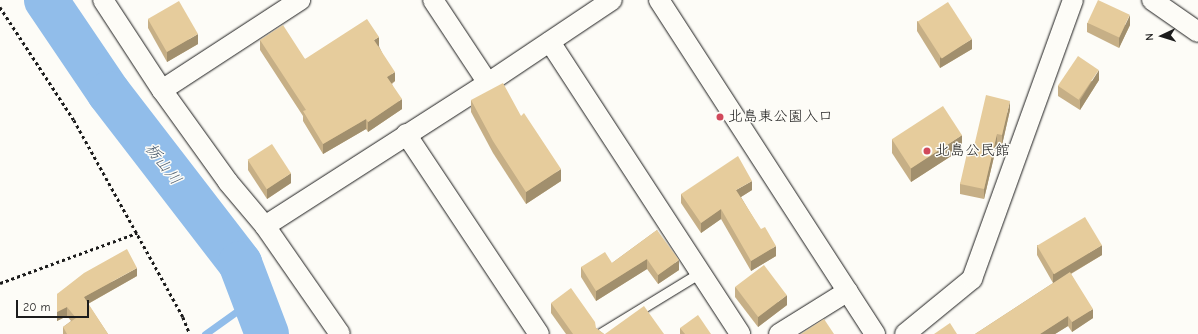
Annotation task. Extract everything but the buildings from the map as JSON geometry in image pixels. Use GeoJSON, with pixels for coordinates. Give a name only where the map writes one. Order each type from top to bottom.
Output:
{"type":"FeatureCollection","features":[{"type":"Feature","properties":{"kind":"street"},"geometry":{"type":"LineString","coordinates":[[102,0],[162,90],[228,182],[265,226],[340,334]]}},
{"type":"Feature","properties":{"kind":"street"},"geometry":{"type":"LineString","coordinates":[[162,90],[300,0]]}},
{"type":"Feature","properties":{"kind":"street"},"geometry":{"type":"LineString","coordinates":[[433,0],[488,83]]}},
{"type":"Feature","properties":{"kind":"street"},"geometry":{"type":"LineString","coordinates":[[265,226],[406,134],[488,83],[612,0]]}},
{"type":"Feature","properties":{"kind":"street"},"geometry":{"type":"LineString","coordinates":[[659,0],[875,334]]}},
{"type":"Feature","properties":{"kind":"street"},"geometry":{"type":"LineString","coordinates":[[905,334],[972,279],[1073,0]]}},
{"type":"Feature","properties":{"kind":"street"},"geometry":{"type":"LineString","coordinates":[[1152,0],[1198,32]]}},
{"type":"Feature","properties":{"kind":"street"},"geometry":{"type":"LineString","coordinates":[[550,42],[740,334]]}},
{"type":"Feature","properties":{"kind":"street"},"geometry":{"type":"LineString","coordinates":[[406,134],[539,334]]}},
{"type":"Feature","properties":{"kind":"street"},"geometry":{"type":"LineString","coordinates":[[779,334],[848,291]]}},
{"type":"Feature","properties":{"kind":"lane"},"geometry":{"type":"LineString","coordinates":[[601,334],[701,273]]}},
{"type":"Feature","properties":{"kind":"path"},"geometry":{"type":"LineString","coordinates":[[0,7],[74,120],[184,317],[190,334]]}},
{"type":"Feature","properties":{"kind":"path"},"geometry":{"type":"LineString","coordinates":[[0,283],[137,233]]}},
{"type":"Feature","properties":{"kind":"waterway","name":"栃山川"},"geometry":{"type":"LineString","coordinates":[[46,0],[109,93],[240,263],[267,334]]}},
{"type":"Feature","properties":{"kind":"waterway"},"geometry":{"type":"LineString","coordinates":[[205,334],[254,299]]}},
{"type":"Feature","properties":{"kind":"place","name":"北島東公園入口"},"geometry":{"type":"Point","coordinates":[720,117]}},
{"type":"Feature","properties":{"kind":"place","name":"北島公民館"},"geometry":{"type":"Point","coordinates":[927,151]}}]}
